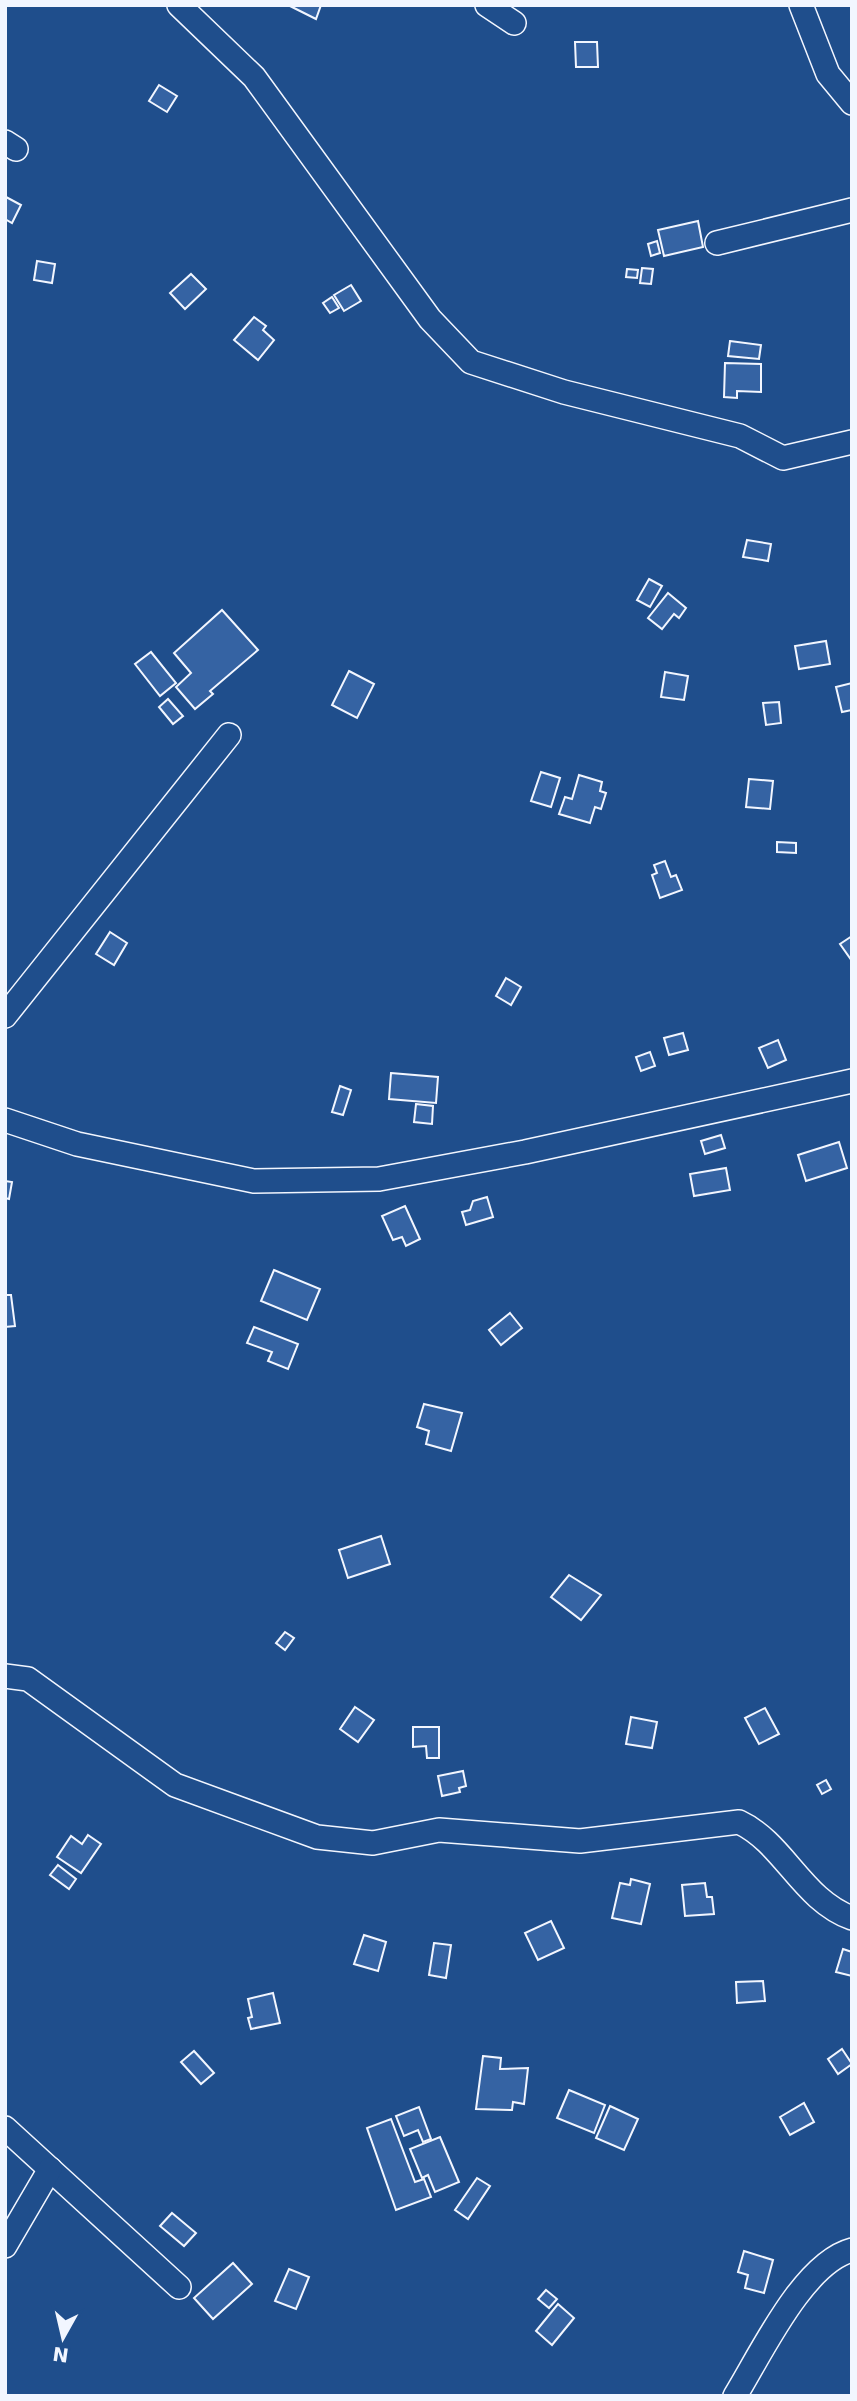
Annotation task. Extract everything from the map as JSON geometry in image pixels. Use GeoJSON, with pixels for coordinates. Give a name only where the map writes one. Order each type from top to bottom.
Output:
{"type":"FeatureCollection","features":[{"type":"Feature","properties":{"kind":"street"},"geometry":{"type":"LineString","coordinates":[[178,5],[254,77],[430,319],[471,362],[564,392],[740,436],[783,458],[852,442]]}},
{"type":"Feature","properties":{"kind":"street"},"geometry":{"type":"LineString","coordinates":[[487,5],[514,23]]}},
{"type":"Feature","properties":{"kind":"street"},"geometry":{"type":"LineString","coordinates":[[801,5],[828,74],[852,103]]}},
{"type":"Feature","properties":{"kind":"street"},"geometry":{"type":"LineString","coordinates":[[717,243],[852,210]]}},
{"type":"Feature","properties":{"kind":"street"},"geometry":{"type":"LineString","coordinates":[[5,1016],[229,735]]}},
{"type":"Feature","properties":{"kind":"street"},"geometry":{"type":"LineString","coordinates":[[5,1120],[76,1144],[254,1181],[379,1179],[525,1152],[852,1081]]}},
{"type":"Feature","properties":{"kind":"street"},"geometry":{"type":"LineString","coordinates":[[5,1676],[28,1679],[175,1785],[317,1837],[373,1843],[439,1830],[580,1841],[739,1822],[753,1829],[806,1889],[852,1918]]}},
{"type":"Feature","properties":{"kind":"street"},"geometry":{"type":"LineString","coordinates":[[5,2128],[179,2287]]}},
{"type":"Feature","properties":{"kind":"street"},"geometry":{"type":"LineString","coordinates":[[5,2246],[50,2169]]}},
{"type":"Feature","properties":{"kind":"street"},"geometry":{"type":"LineString","coordinates":[[735,2396],[806,2283],[839,2253],[852,2250]]}},
{"type":"Feature","properties":{"kind":"building"},"geometry":{"type":"Polygon","coordinates":[[[288,5],[321,5],[316,19],[288,5]]]}},
{"type":"Feature","properties":{"kind":"building"},"geometry":{"type":"Polygon","coordinates":[[[575,42],[597,42],[598,67],[576,67],[575,42]]]}},
{"type":"Feature","properties":{"kind":"building"},"geometry":{"type":"Polygon","coordinates":[[[159,85],[177,96],[167,112],[149,101],[159,85]]]}},
{"type":"Feature","properties":{"kind":"building"},"geometry":{"type":"Polygon","coordinates":[[[6,197],[21,205],[12,223],[5,219],[6,197]]]}},
{"type":"Feature","properties":{"kind":"building"},"geometry":{"type":"Polygon","coordinates":[[[698,221],[703,247],[664,256],[658,230],[698,221]]]}},
{"type":"Feature","properties":{"kind":"building"},"geometry":{"type":"Polygon","coordinates":[[[657,241],[660,253],[651,256],[648,244],[657,241]]]}},
{"type":"Feature","properties":{"kind":"building"},"geometry":{"type":"Polygon","coordinates":[[[37,261],[55,264],[52,283],[34,280],[37,261]]]}},
{"type":"Feature","properties":{"kind":"building"},"geometry":{"type":"Polygon","coordinates":[[[642,268],[653,269],[651,284],[640,283],[642,268]]]}},
{"type":"Feature","properties":{"kind":"building"},"geometry":{"type":"Polygon","coordinates":[[[627,269],[638,270],[637,278],[626,277],[627,269]]]}},
{"type":"Feature","properties":{"kind":"building"},"geometry":{"type":"Polygon","coordinates":[[[191,274],[206,289],[185,309],[170,293],[191,274]]]}},
{"type":"Feature","properties":{"kind":"building"},"geometry":{"type":"Polygon","coordinates":[[[351,285],[361,301],[344,311],[334,295],[351,285]]]}},
{"type":"Feature","properties":{"kind":"building"},"geometry":{"type":"Polygon","coordinates":[[[332,297],[339,308],[330,313],[323,303],[332,297]]]}},
{"type":"Feature","properties":{"kind":"building"},"geometry":{"type":"Polygon","coordinates":[[[254,317],[266,326],[263,330],[274,340],[258,360],[234,340],[254,317]]]}},
{"type":"Feature","properties":{"kind":"building"},"geometry":{"type":"Polygon","coordinates":[[[730,341],[761,345],[759,359],[728,356],[730,341]]]}},
{"type":"Feature","properties":{"kind":"building"},"geometry":{"type":"Polygon","coordinates":[[[725,363],[761,364],[761,392],[737,391],[737,398],[724,397],[725,363]]]}},
{"type":"Feature","properties":{"kind":"building"},"geometry":{"type":"Polygon","coordinates":[[[747,540],[771,544],[768,561],[743,557],[747,540]]]}},
{"type":"Feature","properties":{"kind":"building"},"geometry":{"type":"Polygon","coordinates":[[[649,579],[662,586],[650,607],[637,600],[649,579]]]}},
{"type":"Feature","properties":{"kind":"building"},"geometry":{"type":"Polygon","coordinates":[[[668,593],[686,608],[679,618],[674,614],[662,629],[648,618],[668,593]]]}},
{"type":"Feature","properties":{"kind":"building"},"geometry":{"type":"Polygon","coordinates":[[[222,610],[258,650],[210,691],[213,694],[195,709],[176,687],[191,673],[174,653],[222,610]]]}},
{"type":"Feature","properties":{"kind":"building"},"geometry":{"type":"Polygon","coordinates":[[[826,641],[830,664],[799,669],[795,646],[826,641]]]}},
{"type":"Feature","properties":{"kind":"building"},"geometry":{"type":"Polygon","coordinates":[[[151,652],[176,683],[160,696],[135,664],[151,652]]]}},
{"type":"Feature","properties":{"kind":"building"},"geometry":{"type":"Polygon","coordinates":[[[349,671],[374,684],[357,718],[332,705],[349,671]]]}},
{"type":"Feature","properties":{"kind":"building"},"geometry":{"type":"Polygon","coordinates":[[[665,672],[688,676],[684,700],[661,697],[665,672]]]}},
{"type":"Feature","properties":{"kind":"building"},"geometry":{"type":"Polygon","coordinates":[[[852,683],[852,710],[842,712],[836,687],[852,683]]]}},
{"type":"Feature","properties":{"kind":"building"},"geometry":{"type":"Polygon","coordinates":[[[168,699],[183,716],[173,724],[159,707],[168,699]]]}},
{"type":"Feature","properties":{"kind":"building"},"geometry":{"type":"Polygon","coordinates":[[[779,702],[781,723],[766,725],[763,703],[779,702]]]}},
{"type":"Feature","properties":{"kind":"building"},"geometry":{"type":"Polygon","coordinates":[[[541,772],[560,778],[551,807],[531,801],[541,772]]]}},
{"type":"Feature","properties":{"kind":"building"},"geometry":{"type":"Polygon","coordinates":[[[579,775],[602,782],[600,791],[606,793],[601,809],[595,807],[590,823],[559,814],[565,797],[572,799],[579,775]]]}},
{"type":"Feature","properties":{"kind":"building"},"geometry":{"type":"Polygon","coordinates":[[[749,779],[773,781],[770,809],[746,807],[749,779]]]}},
{"type":"Feature","properties":{"kind":"building"},"geometry":{"type":"Polygon","coordinates":[[[777,842],[796,843],[796,853],[777,852],[777,842]]]}},
{"type":"Feature","properties":{"kind":"building"},"geometry":{"type":"Polygon","coordinates":[[[665,861],[671,877],[676,875],[682,890],[660,898],[652,875],[657,873],[654,865],[665,861]]]}},
{"type":"Feature","properties":{"kind":"building"},"geometry":{"type":"Polygon","coordinates":[[[110,932],[127,943],[114,965],[96,954],[110,932]]]}},
{"type":"Feature","properties":{"kind":"building"},"geometry":{"type":"Polygon","coordinates":[[[852,936],[852,961],[840,944],[852,936]]]}},
{"type":"Feature","properties":{"kind":"building"},"geometry":{"type":"Polygon","coordinates":[[[506,978],[521,987],[511,1005],[496,996],[506,978]]]}},
{"type":"Feature","properties":{"kind":"building"},"geometry":{"type":"Polygon","coordinates":[[[683,1033],[688,1050],[669,1055],[664,1038],[683,1033]]]}},
{"type":"Feature","properties":{"kind":"building"},"geometry":{"type":"Polygon","coordinates":[[[778,1040],[786,1060],[768,1068],[759,1048],[778,1040]]]}},
{"type":"Feature","properties":{"kind":"building"},"geometry":{"type":"Polygon","coordinates":[[[650,1052],[655,1066],[641,1071],[636,1057],[650,1052]]]}},
{"type":"Feature","properties":{"kind":"building"},"geometry":{"type":"Polygon","coordinates":[[[391,1073],[438,1077],[436,1103],[389,1099],[391,1073]]]}},
{"type":"Feature","properties":{"kind":"building"},"geometry":{"type":"Polygon","coordinates":[[[340,1086],[351,1090],[343,1115],[332,1112],[340,1086]]]}},
{"type":"Feature","properties":{"kind":"building"},"geometry":{"type":"Polygon","coordinates":[[[416,1104],[433,1106],[432,1124],[414,1122],[416,1104]]]}},
{"type":"Feature","properties":{"kind":"building"},"geometry":{"type":"Polygon","coordinates":[[[721,1135],[725,1148],[705,1154],[701,1141],[721,1135]]]}},
{"type":"Feature","properties":{"kind":"building"},"geometry":{"type":"Polygon","coordinates":[[[839,1142],[847,1168],[806,1181],[798,1155],[839,1142]]]}},
{"type":"Feature","properties":{"kind":"building"},"geometry":{"type":"Polygon","coordinates":[[[726,1168],[730,1190],[694,1196],[690,1174],[726,1168]]]}},
{"type":"Feature","properties":{"kind":"building"},"geometry":{"type":"Polygon","coordinates":[[[5,1181],[12,1182],[9,1199],[5,1198],[5,1181]]]}},
{"type":"Feature","properties":{"kind":"building"},"geometry":{"type":"Polygon","coordinates":[[[487,1197],[493,1217],[466,1225],[462,1212],[470,1210],[473,1201],[487,1197]]]}},
{"type":"Feature","properties":{"kind":"building"},"geometry":{"type":"Polygon","coordinates":[[[405,1206],[420,1239],[406,1246],[402,1237],[393,1240],[382,1216],[405,1206]]]}},
{"type":"Feature","properties":{"kind":"building"},"geometry":{"type":"Polygon","coordinates":[[[274,1270],[320,1289],[307,1320],[261,1301],[274,1270]]]}},
{"type":"Feature","properties":{"kind":"building"},"geometry":{"type":"Polygon","coordinates":[[[5,1295],[11,1295],[15,1326],[5,1327],[5,1295]]]}},
{"type":"Feature","properties":{"kind":"building"},"geometry":{"type":"Polygon","coordinates":[[[510,1313],[522,1328],[501,1345],[489,1330],[510,1313]]]}},
{"type":"Feature","properties":{"kind":"building"},"geometry":{"type":"Polygon","coordinates":[[[254,1327],[298,1344],[288,1369],[268,1361],[272,1352],[247,1343],[254,1327]]]}},
{"type":"Feature","properties":{"kind":"building"},"geometry":{"type":"Polygon","coordinates":[[[424,1404],[462,1413],[451,1451],[426,1444],[429,1431],[417,1427],[424,1404]]]}},
{"type":"Feature","properties":{"kind":"building"},"geometry":{"type":"Polygon","coordinates":[[[381,1536],[390,1564],[348,1578],[339,1550],[381,1536]]]}},
{"type":"Feature","properties":{"kind":"building"},"geometry":{"type":"Polygon","coordinates":[[[569,1575],[601,1595],[581,1620],[551,1597],[569,1575]]]}},
{"type":"Feature","properties":{"kind":"building"},"geometry":{"type":"Polygon","coordinates":[[[285,1632],[294,1638],[285,1650],[276,1643],[285,1632]]]}},
{"type":"Feature","properties":{"kind":"building"},"geometry":{"type":"Polygon","coordinates":[[[355,1707],[374,1720],[358,1742],[340,1729],[355,1707]]]}},
{"type":"Feature","properties":{"kind":"building"},"geometry":{"type":"Polygon","coordinates":[[[765,1708],[779,1734],[759,1744],[745,1718],[765,1708]]]}},
{"type":"Feature","properties":{"kind":"building"},"geometry":{"type":"Polygon","coordinates":[[[631,1717],[657,1722],[652,1748],[626,1744],[631,1717]]]}},
{"type":"Feature","properties":{"kind":"building"},"geometry":{"type":"Polygon","coordinates":[[[413,1727],[439,1727],[439,1758],[427,1758],[426,1746],[413,1747],[413,1727]]]}},
{"type":"Feature","properties":{"kind":"building"},"geometry":{"type":"Polygon","coordinates":[[[463,1771],[466,1786],[459,1788],[460,1792],[442,1796],[438,1776],[463,1771]]]}},
{"type":"Feature","properties":{"kind":"building"},"geometry":{"type":"Polygon","coordinates":[[[826,1780],[831,1789],[822,1794],[817,1785],[826,1780]]]}},
{"type":"Feature","properties":{"kind":"building"},"geometry":{"type":"Polygon","coordinates":[[[88,1835],[101,1844],[81,1873],[57,1857],[71,1836],[82,1844],[88,1835]]]}},
{"type":"Feature","properties":{"kind":"building"},"geometry":{"type":"Polygon","coordinates":[[[58,1865],[76,1879],[69,1889],[50,1875],[58,1865]]]}},
{"type":"Feature","properties":{"kind":"building"},"geometry":{"type":"Polygon","coordinates":[[[631,1879],[650,1884],[641,1924],[612,1918],[620,1883],[630,1885],[631,1879]]]}},
{"type":"Feature","properties":{"kind":"building"},"geometry":{"type":"Polygon","coordinates":[[[705,1883],[707,1897],[712,1897],[714,1914],[685,1916],[682,1885],[705,1883]]]}},
{"type":"Feature","properties":{"kind":"building"},"geometry":{"type":"Polygon","coordinates":[[[551,1921],[564,1948],[538,1960],[525,1933],[551,1921]]]}},
{"type":"Feature","properties":{"kind":"building"},"geometry":{"type":"Polygon","coordinates":[[[364,1935],[386,1942],[378,1971],[354,1964],[364,1935]]]}},
{"type":"Feature","properties":{"kind":"building"},"geometry":{"type":"Polygon","coordinates":[[[434,1943],[451,1945],[446,1978],[429,1975],[434,1943]]]}},
{"type":"Feature","properties":{"kind":"building"},"geometry":{"type":"Polygon","coordinates":[[[843,1949],[852,1952],[852,1976],[836,1972],[843,1949]]]}},
{"type":"Feature","properties":{"kind":"building"},"geometry":{"type":"Polygon","coordinates":[[[763,1981],[765,2001],[737,2003],[736,1982],[763,1981]]]}},
{"type":"Feature","properties":{"kind":"building"},"geometry":{"type":"Polygon","coordinates":[[[273,1993],[280,2023],[251,2029],[248,2018],[252,2017],[248,1999],[273,1993]]]}},
{"type":"Feature","properties":{"kind":"building"},"geometry":{"type":"Polygon","coordinates":[[[842,2049],[852,2064],[838,2074],[828,2059],[842,2049]]]}},
{"type":"Feature","properties":{"kind":"building"},"geometry":{"type":"Polygon","coordinates":[[[194,2051],[214,2073],[201,2084],[181,2062],[194,2051]]]}},
{"type":"Feature","properties":{"kind":"building"},"geometry":{"type":"Polygon","coordinates":[[[483,2056],[501,2058],[500,2069],[528,2068],[524,2104],[513,2102],[512,2110],[476,2109],[483,2056]]]}},
{"type":"Feature","properties":{"kind":"building"},"geometry":{"type":"Polygon","coordinates":[[[569,2090],[605,2105],[594,2133],[557,2118],[569,2090]]]}},
{"type":"Feature","properties":{"kind":"building"},"geometry":{"type":"Polygon","coordinates":[[[804,2103],[814,2122],[790,2135],[780,2117],[804,2103]]]}},
{"type":"Feature","properties":{"kind":"building"},"geometry":{"type":"Polygon","coordinates":[[[610,2106],[638,2119],[624,2150],[596,2138],[610,2106]]]}},
{"type":"Feature","properties":{"kind":"building"},"geometry":{"type":"Polygon","coordinates":[[[419,2107],[431,2139],[423,2142],[418,2130],[404,2136],[396,2116],[419,2107]]]}},
{"type":"Feature","properties":{"kind":"building"},"geometry":{"type":"Polygon","coordinates":[[[391,2119],[415,2182],[424,2179],[431,2197],[396,2210],[367,2128],[391,2119]]]}},
{"type":"Feature","properties":{"kind":"building"},"geometry":{"type":"Polygon","coordinates":[[[440,2137],[459,2182],[435,2192],[428,2175],[422,2178],[410,2149],[440,2137]]]}},
{"type":"Feature","properties":{"kind":"building"},"geometry":{"type":"Polygon","coordinates":[[[477,2178],[490,2186],[468,2219],[455,2210],[477,2178]]]}},
{"type":"Feature","properties":{"kind":"building"},"geometry":{"type":"Polygon","coordinates":[[[172,2213],[196,2233],[184,2246],[160,2226],[172,2213]]]}},
{"type":"Feature","properties":{"kind":"building"},"geometry":{"type":"Polygon","coordinates":[[[744,2251],[773,2260],[764,2293],[745,2288],[748,2275],[738,2272],[744,2251]]]}},
{"type":"Feature","properties":{"kind":"building"},"geometry":{"type":"Polygon","coordinates":[[[233,2263],[252,2284],[213,2319],[194,2298],[233,2263]]]}},
{"type":"Feature","properties":{"kind":"building"},"geometry":{"type":"Polygon","coordinates":[[[289,2269],[309,2277],[296,2309],[275,2301],[289,2269]]]}},
{"type":"Feature","properties":{"kind":"building"},"geometry":{"type":"Polygon","coordinates":[[[546,2290],[557,2299],[549,2308],[538,2299],[546,2290]]]}},
{"type":"Feature","properties":{"kind":"building"},"geometry":{"type":"Polygon","coordinates":[[[558,2304],[574,2318],[552,2345],[536,2331],[558,2304]]]}}]}
